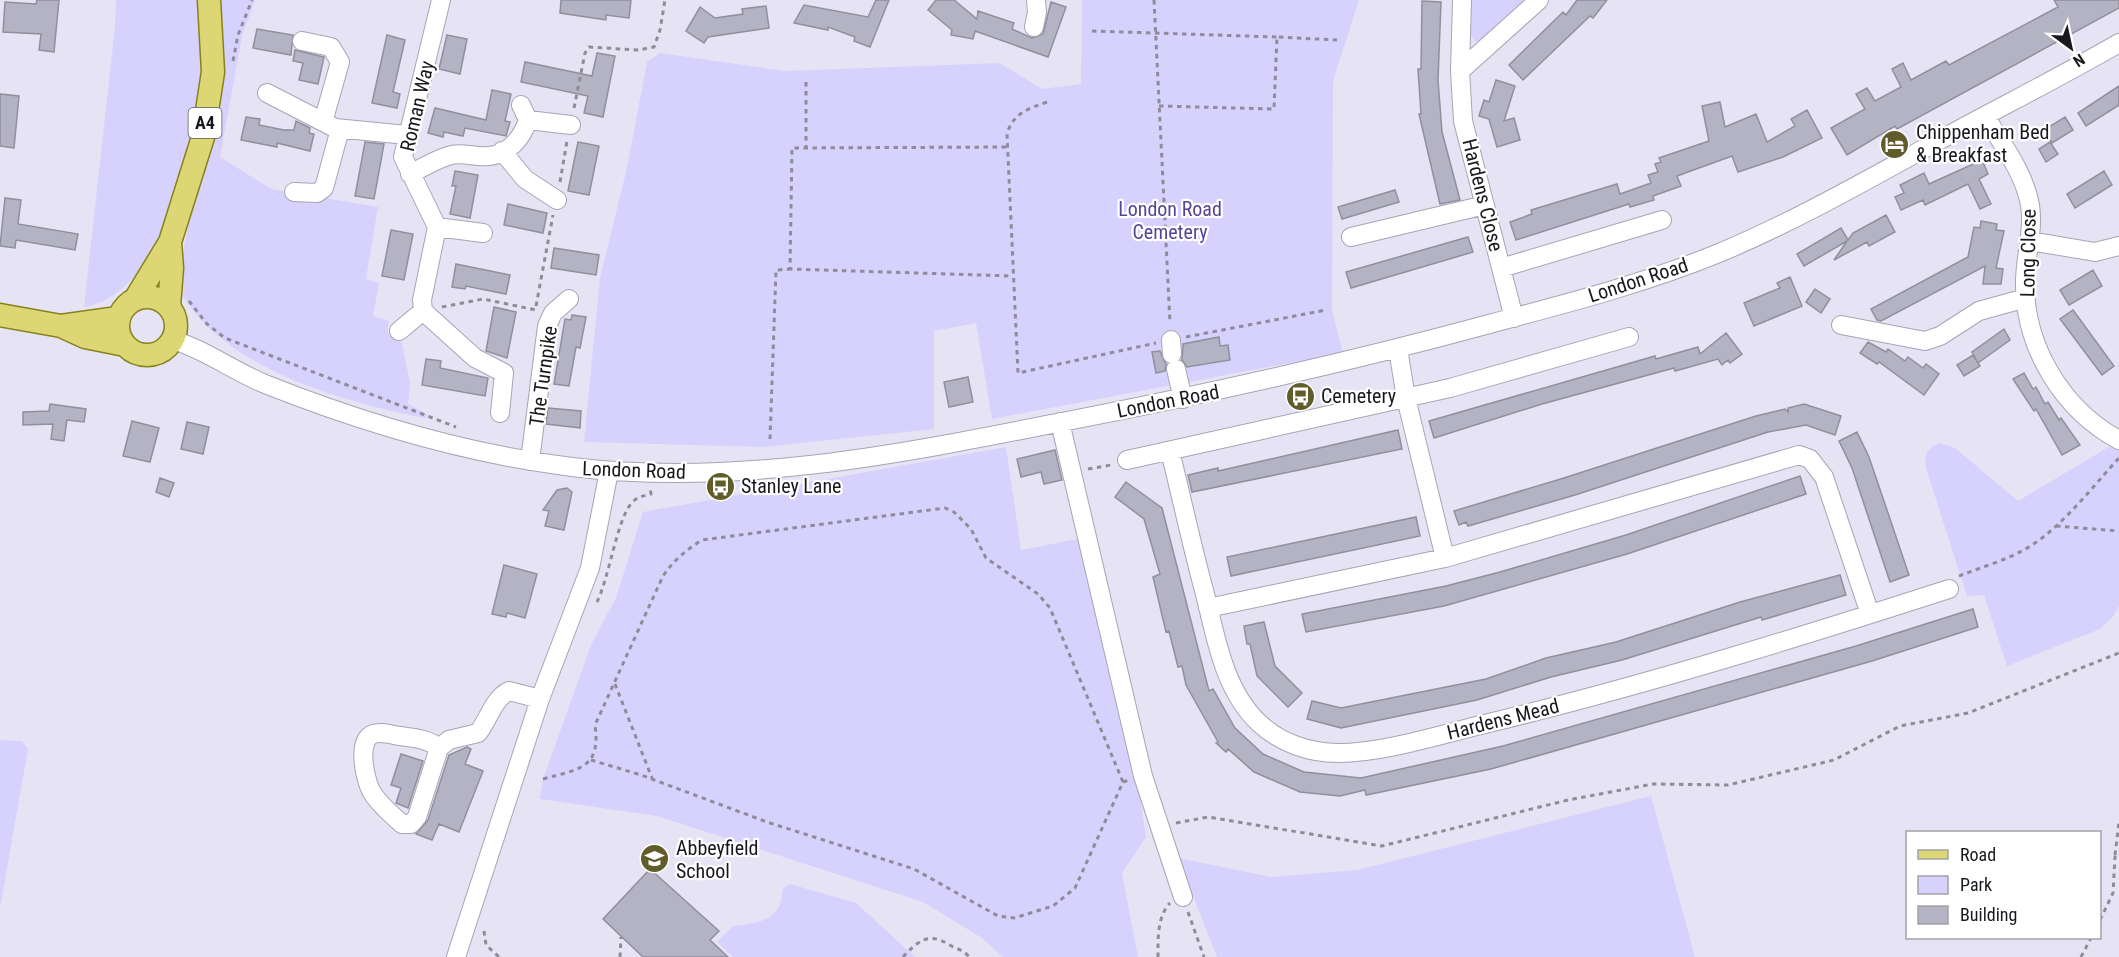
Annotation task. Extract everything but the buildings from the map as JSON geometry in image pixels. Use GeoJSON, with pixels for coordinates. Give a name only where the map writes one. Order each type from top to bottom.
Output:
{"type":"FeatureCollection","features":[{"type":"Feature","properties":{"kind":"main road","name":"A4"},"geometry":{"type":"LineString","coordinates":[[118,318],[122,309],[136,298],[170,242],[203,137],[213,72],[209,0]]}},
{"type":"Feature","properties":{"kind":"main road","name":"A4"},"geometry":{"type":"LineString","coordinates":[[170,242],[172,268],[169,306],[176,322],[173,340]]}},
{"type":"Feature","properties":{"kind":"main road"},"geometry":{"type":"LineString","coordinates":[[136,298],[154,297],[169,306]]}},
{"type":"Feature","properties":{"kind":"main road"},"geometry":{"type":"LineString","coordinates":[[0,315],[61,326],[85,337],[125,345],[140,354],[149,355],[167,347],[173,340]]}},
{"type":"Feature","properties":{"kind":"main road"},"geometry":{"type":"LineString","coordinates":[[61,326],[118,318],[118,335],[125,345]]}},
{"type":"Feature","properties":{"kind":"street","name":"Roman Way"},"geometry":{"type":"LineString","coordinates":[[437,227],[403,157],[441,0]]}},
{"type":"Feature","properties":{"kind":"street"},"geometry":{"type":"LineString","coordinates":[[1034,27],[1037,12],[1035,0]]}},
{"type":"Feature","properties":{"kind":"street","name":"Hardens Close"},"geometry":{"type":"LineString","coordinates":[[1462,0],[1460,71],[1463,120],[1514,318]]}},
{"type":"Feature","properties":{"kind":"street"},"geometry":{"type":"LineString","coordinates":[[1460,71],[1539,0]]}},
{"type":"Feature","properties":{"kind":"street"},"geometry":{"type":"LineString","coordinates":[[294,192],[316,193],[324,188],[340,62],[331,47],[302,41]]}},
{"type":"Feature","properties":{"kind":"street","name":"London Road"},"geometry":{"type":"LineString","coordinates":[[173,340],[199,348],[251,379],[344,413],[472,450],[530,461],[609,471],[751,471],[812,465],[928,448],[1182,399],[1398,349],[1640,281],[1719,254],[1790,220],[2119,43]]}},
{"type":"Feature","properties":{"kind":"street"},"geometry":{"type":"LineString","coordinates":[[267,93],[283,110],[332,125],[407,135]]}},
{"type":"Feature","properties":{"kind":"street"},"geometry":{"type":"LineString","coordinates":[[410,174],[448,156],[464,153],[489,157],[502,151],[524,135],[525,113],[571,125]]}},
{"type":"Feature","properties":{"kind":"street","name":"Long Close"},"geometry":{"type":"LineString","coordinates":[[1985,116],[2025,187],[2032,216],[2025,271],[2026,298],[2040,351],[2058,386],[2079,412],[2119,440]]}},
{"type":"Feature","properties":{"kind":"street"},"geometry":{"type":"LineString","coordinates":[[502,151],[525,178],[557,200]]}},
{"type":"Feature","properties":{"kind":"street"},"geometry":{"type":"LineString","coordinates":[[1351,237],[1485,205]]}},
{"type":"Feature","properties":{"kind":"street"},"geometry":{"type":"LineString","coordinates":[[1501,268],[1662,220]]}},
{"type":"Feature","properties":{"kind":"street"},"geometry":{"type":"LineString","coordinates":[[483,233],[437,227],[422,300],[423,311],[475,358],[504,373],[506,376],[500,413]]}},
{"type":"Feature","properties":{"kind":"street"},"geometry":{"type":"LineString","coordinates":[[2030,241],[2095,252],[2119,246]]}},
{"type":"Feature","properties":{"kind":"street"},"geometry":{"type":"LineString","coordinates":[[1841,325],[1925,341],[1940,336],[1979,311],[2026,298]]}},
{"type":"Feature","properties":{"kind":"street","name":"The Turnpike"},"geometry":{"type":"LineString","coordinates":[[530,461],[548,326],[553,313],[569,299]]}},
{"type":"Feature","properties":{"kind":"street"},"geometry":{"type":"LineString","coordinates":[[399,331],[423,311]]}},
{"type":"Feature","properties":{"kind":"street"},"geometry":{"type":"LineString","coordinates":[[1127,460],[1406,398],[1629,337]]}},
{"type":"Feature","properties":{"kind":"street"},"geometry":{"type":"LineString","coordinates":[[1398,349],[1406,398],[1445,558]]}},
{"type":"Feature","properties":{"kind":"street"},"geometry":{"type":"LineString","coordinates":[[1173,354],[1182,399]]}},
{"type":"Feature","properties":{"kind":"street"},"geometry":{"type":"LineString","coordinates":[[1060,422],[1143,776],[1179,899]]}},
{"type":"Feature","properties":{"kind":"street","name":"Hardens Mead"},"geometry":{"type":"LineString","coordinates":[[1170,451],[1209,608],[1230,681],[1249,713],[1269,732],[1289,743],[1314,750],[1338,753],[1412,741],[1536,711],[1949,589]]}},
{"type":"Feature","properties":{"kind":"street"},"geometry":{"type":"LineString","coordinates":[[1209,608],[1445,558],[1799,455],[1814,463],[1827,484],[1870,614]]}},
{"type":"Feature","properties":{"kind":"street"},"geometry":{"type":"LineString","coordinates":[[462,954],[540,699],[590,568],[609,471]]}},
{"type":"Feature","properties":{"kind":"street"},"geometry":{"type":"LineString","coordinates":[[439,748],[431,742],[381,733],[372,734],[366,740],[363,748],[368,784],[373,795],[402,824],[411,824],[417,817],[439,748],[448,740],[478,733],[489,719],[499,697],[509,691],[540,699]]}},
{"type":"Feature","properties":{"kind":"path"},"geometry":{"type":"LineString","coordinates":[[1154,0],[1173,354]]}},
{"type":"Feature","properties":{"kind":"path"},"geometry":{"type":"LineString","coordinates":[[1092,31],[1337,40]]}},
{"type":"Feature","properties":{"kind":"path"},"geometry":{"type":"LineString","coordinates":[[1159,106],[1274,109],[1277,37]]}},
{"type":"Feature","properties":{"kind":"path"},"geometry":{"type":"LineString","coordinates":[[806,82],[806,148]]}},
{"type":"Feature","properties":{"kind":"path"},"geometry":{"type":"LineString","coordinates":[[1047,102],[1017,115],[1010,123],[1006,147],[1018,373],[1173,354],[1326,310]]}},
{"type":"Feature","properties":{"kind":"path"},"geometry":{"type":"LineString","coordinates":[[794,269],[790,269],[792,148],[1006,147]]}},
{"type":"Feature","properties":{"kind":"path"},"geometry":{"type":"LineString","coordinates":[[770,440],[776,270],[1013,276]]}},
{"type":"Feature","properties":{"kind":"path"},"geometry":{"type":"LineString","coordinates":[[423,311],[483,299],[536,310],[534,322]]}},
{"type":"Feature","properties":{"kind":"path"},"geometry":{"type":"LineString","coordinates":[[225,338],[464,430]]}},
{"type":"Feature","properties":{"kind":"path"},"geometry":{"type":"LineString","coordinates":[[1949,589],[1950,579],[2009,557],[2034,543],[2056,526],[2119,458]]}},
{"type":"Feature","properties":{"kind":"path"},"geometry":{"type":"LineString","coordinates":[[1072,472],[1127,460]]}},
{"type":"Feature","properties":{"kind":"path"},"geometry":{"type":"LineString","coordinates":[[594,608],[604,587],[628,508],[638,497],[651,494]]}},
{"type":"Feature","properties":{"kind":"path"},"geometry":{"type":"LineString","coordinates":[[543,779],[580,769],[594,756],[597,740],[595,725],[663,576],[675,559],[702,540],[945,508],[954,512],[971,529],[986,558],[1038,594],[1050,608],[1123,782],[1076,888],[1053,906],[1014,918],[998,916],[914,869],[766,822],[652,779],[591,760]]}},
{"type":"Feature","properties":{"kind":"path"},"geometry":{"type":"LineString","coordinates":[[2056,526],[2119,531]]}},
{"type":"Feature","properties":{"kind":"path"},"geometry":{"type":"LineString","coordinates":[[1159,826],[1208,817],[1382,846],[1568,800],[1653,784],[1728,785],[1834,760],[1900,726],[1968,713],[2119,652]]}},
{"type":"Feature","properties":{"kind":"path"},"geometry":{"type":"LineString","coordinates":[[615,682],[652,779]]}},
{"type":"Feature","properties":{"kind":"path"},"geometry":{"type":"LineString","coordinates":[[1123,782],[1137,778]]}},
{"type":"Feature","properties":{"kind":"path"},"geometry":{"type":"LineString","coordinates":[[2101,918],[2113,893],[2119,822]]}},
{"type":"Feature","properties":{"kind":"path"},"geometry":{"type":"LineString","coordinates":[[2115,857],[2119,853]]}},
{"type":"Feature","properties":{"kind":"path"},"geometry":{"type":"LineString","coordinates":[[1158,957],[1163,912],[1169,904],[1179,899],[1204,957]]}},
{"type":"Feature","properties":{"kind":"path"},"geometry":{"type":"LineString","coordinates":[[484,929],[486,945],[499,957]]}},
{"type":"Feature","properties":{"kind":"path"},"geometry":{"type":"LineString","coordinates":[[620,957],[621,937]]}},
{"type":"Feature","properties":{"kind":"path"},"geometry":{"type":"LineString","coordinates":[[903,957],[929,937],[941,938],[969,957]]}},
{"type":"Feature","properties":{"kind":"path"},"geometry":{"type":"LineString","coordinates":[[2081,957],[2090,939]]}},
{"type":"Feature","properties":{"kind":"green space"},"geometry":{"type":"Polygon","coordinates":[[[116,0],[255,0],[242,36],[220,157],[271,189],[378,207],[366,279],[379,283],[373,316],[389,321],[387,332],[402,343],[410,383],[408,404],[428,415],[425,418],[356,402],[285,376],[252,359],[222,339],[197,315],[177,286],[188,226],[169,223],[136,276],[112,296],[84,307],[115,27],[116,0]]]}},
{"type":"Feature","properties":{"kind":"green space","name":"London Road Cemetery"},"geometry":{"type":"Polygon","coordinates":[[[1082,0],[1359,0],[1333,81],[1332,310],[1343,353],[992,419],[976,323],[934,331],[934,429],[763,447],[584,442],[600,278],[627,168],[647,62],[660,53],[785,71],[1000,63],[1042,89],[1081,84],[1082,0]]]}},
{"type":"Feature","properties":{"kind":"green space"},"geometry":{"type":"Polygon","coordinates":[[[1470,0],[1530,0],[1483,42],[1475,41],[1469,33],[1470,0]]]}},
{"type":"Feature","properties":{"kind":"green space"},"geometry":{"type":"Polygon","coordinates":[[[1940,443],[1955,448],[2018,501],[2112,445],[2119,449],[2119,606],[2112,618],[2100,629],[2007,666],[1984,595],[1967,596],[1926,468],[1927,452],[1940,443]]]}},
{"type":"Feature","properties":{"kind":"green space"},"geometry":{"type":"Polygon","coordinates":[[[1006,447],[1021,550],[1078,539],[1137,778],[1146,837],[1122,873],[1138,957],[1003,957],[982,938],[923,902],[657,816],[540,799],[543,779],[591,645],[616,598],[643,512],[1006,447]]]}},
{"type":"Feature","properties":{"kind":"green space"},"geometry":{"type":"Polygon","coordinates":[[[0,740],[22,741],[28,749],[0,908],[0,740]]]}},
{"type":"Feature","properties":{"kind":"green space"},"geometry":{"type":"Polygon","coordinates":[[[1651,796],[1695,957],[1217,957],[1178,858],[1271,877],[1357,870],[1651,796]]]}},
{"type":"Feature","properties":{"kind":"green space"},"geometry":{"type":"Polygon","coordinates":[[[790,884],[856,903],[915,957],[733,957],[717,942],[733,926],[768,918],[778,908],[784,888],[790,884]]]}},
{"type":"Feature","properties":{"kind":"place","name":"Chippenham Bed & Breakfast"},"geometry":{"type":"Point","coordinates":[1895,144]}},
{"type":"Feature","properties":{"kind":"place","name":"Cemetery"},"geometry":{"type":"Point","coordinates":[1300,396]}},
{"type":"Feature","properties":{"kind":"place","name":"Stanley Lane"},"geometry":{"type":"Point","coordinates":[720,486]}},
{"type":"Feature","properties":{"kind":"place","name":"Abbeyfield School"},"geometry":{"type":"Point","coordinates":[655,859]}}]}
